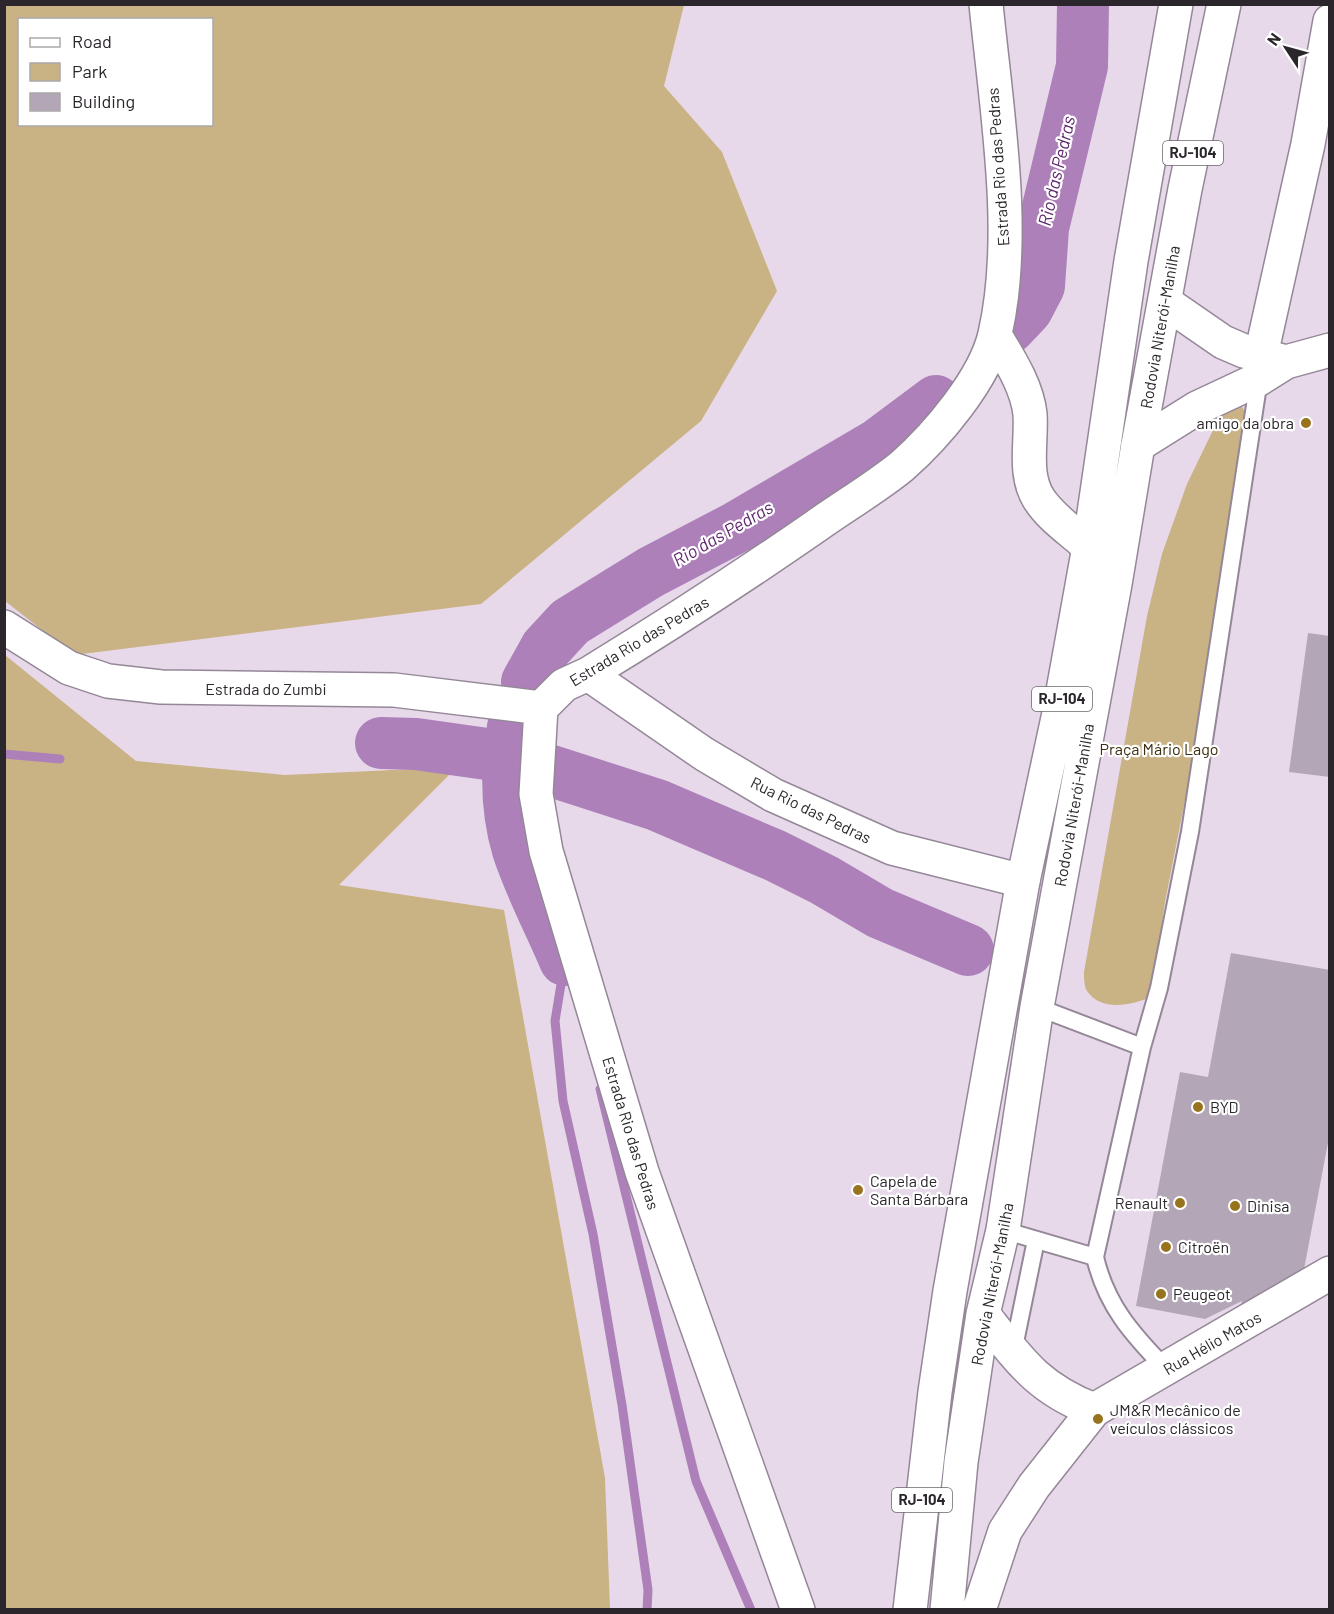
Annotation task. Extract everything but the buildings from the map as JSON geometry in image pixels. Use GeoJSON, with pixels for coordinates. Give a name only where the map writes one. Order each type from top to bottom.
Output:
{"type":"FeatureCollection","features":[{"type":"Feature","properties":{"kind":"main road","name":"Estrada Rio das Pedras"},"geometry":{"type":"LineString","coordinates":[[798,1610],[642,1172],[546,851],[536,794],[541,708],[564,685],[588,674],[732,585],[902,466],[959,405],[988,356],[995,335],[1005,243],[1000,156],[986,4]]}},
{"type":"Feature","properties":{"kind":"main road","name":"Rodovia Niterói-Manilha"},"geometry":{"type":"LineString","coordinates":[[910,1610],[933,1403],[950,1291],[1023,881],[1059,713],[1089,547],[1131,261],[1176,4]]}},
{"type":"Feature","properties":{"kind":"main road","name":"Rodovia Niterói-Manilha"},"geometry":{"type":"LineString","coordinates":[[947,1610],[960,1473],[983,1314],[1003,1230],[1037,1007],[1115,584],[1137,445],[1185,189],[1224,4]]}},
{"type":"Feature","properties":{"kind":"main road"},"geometry":{"type":"LineString","coordinates":[[1269,365],[1329,21]]}},
{"type":"Feature","properties":{"kind":"main road"},"geometry":{"type":"LineString","coordinates":[[1165,302],[1223,342],[1269,365]]}},
{"type":"Feature","properties":{"kind":"main road"},"geometry":{"type":"LineString","coordinates":[[995,335],[1026,394],[1030,413],[1031,483],[1039,500],[1050,513],[1089,547]]}},
{"type":"Feature","properties":{"kind":"main road"},"geometry":{"type":"LineString","coordinates":[[1137,445],[1269,365],[1329,350]]}},
{"type":"Feature","properties":{"kind":"main road","name":"Estrada do Zumbi"},"geometry":{"type":"LineString","coordinates":[[4,627],[69,668],[108,681],[161,687],[394,690],[541,708]]}},
{"type":"Feature","properties":{"kind":"main road","name":"Rua Rio das Pedras"},"geometry":{"type":"LineString","coordinates":[[588,674],[704,754],[773,795],[892,848],[938,862],[1023,881]]}},
{"type":"Feature","properties":{"kind":"main road","name":"Rua Hélio Matos"},"geometry":{"type":"LineString","coordinates":[[1094,1410],[1329,1274]]}},
{"type":"Feature","properties":{"kind":"main road"},"geometry":{"type":"LineString","coordinates":[[979,1610],[1005,1531],[1034,1486],[1094,1410],[1048,1388],[1013,1353],[983,1314]]}},
{"type":"Feature","properties":{"kind":"lane"},"geometry":{"type":"LineString","coordinates":[[1167,1369],[1119,1316],[1101,1285],[1095,1257],[1142,1047],[1159,988],[1190,832],[1269,365]]}},
{"type":"Feature","properties":{"kind":"lane"},"geometry":{"type":"LineString","coordinates":[[1037,1007],[1142,1047]]}},
{"type":"Feature","properties":{"kind":"lane"},"geometry":{"type":"LineString","coordinates":[[1003,1230],[1095,1257]]}},
{"type":"Feature","properties":{"kind":"lane"},"geometry":{"type":"LineString","coordinates":[[1013,1353],[1035,1240]]}},
{"type":"Feature","properties":{"kind":"green space"},"geometry":{"type":"Polygon","coordinates":[[[4,5],[684,5],[664,86],[722,152],[777,291],[701,421],[481,604],[74,655],[5,601],[4,5]]]}},
{"type":"Feature","properties":{"kind":"green space","name":"Praça Mário Lago"},"geometry":{"type":"Polygon","coordinates":[[[1230,407],[1242,407],[1246,413],[1195,749],[1165,902],[1151,997],[1126,1004],[1108,1004],[1093,998],[1087,991],[1084,972],[1147,616],[1162,554],[1187,484],[1215,426],[1230,407]]]}},
{"type":"Feature","properties":{"kind":"green space"},"geometry":{"type":"Polygon","coordinates":[[[5,655],[136,761],[285,775],[457,767],[339,885],[504,910],[605,1478],[610,1609],[5,1609],[5,655]]]}},
{"type":"Feature","properties":{"kind":"waterway","name":"Rio das Pedras"},"geometry":{"type":"LineString","coordinates":[[1009,328],[1027,309],[1039,286],[1043,228],[1082,66],[1083,4]]}},
{"type":"Feature","properties":{"kind":"waterway","name":"Rio das Pedras"},"geometry":{"type":"LineString","coordinates":[[527,682],[546,648],[570,622],[651,572],[737,527],[877,445],[936,401]]}},
{"type":"Feature","properties":{"kind":"waterway","name":"Rio das Pedras"},"geometry":{"type":"LineString","coordinates":[[513,727],[508,789],[514,835],[528,878],[565,960]]}},
{"type":"Feature","properties":{"kind":"waterway"},"geometry":{"type":"LineString","coordinates":[[381,743],[416,744],[508,757],[657,805],[776,856],[824,880],[880,913],[968,950]]}},
{"type":"Feature","properties":{"kind":"waterway","name":"Rio das Pedras"},"geometry":{"type":"LineString","coordinates":[[4,754],[60,759]]}},
{"type":"Feature","properties":{"kind":"waterway"},"geometry":{"type":"LineString","coordinates":[[565,960],[555,1021],[563,1101],[593,1234],[622,1405],[648,1590],[647,1610]]}},
{"type":"Feature","properties":{"kind":"waterway"},"geometry":{"type":"LineString","coordinates":[[600,1089],[696,1481],[751,1610]]}},
{"type":"Feature","properties":{"kind":"place","name":"amigo da obra"},"geometry":{"type":"Point","coordinates":[1306,423]}},
{"type":"Feature","properties":{"kind":"place","name":"BYD"},"geometry":{"type":"Point","coordinates":[1198,1107]}},
{"type":"Feature","properties":{"kind":"place","name":"Capela de Santa Bárbara"},"geometry":{"type":"Point","coordinates":[858,1190]}},
{"type":"Feature","properties":{"kind":"place","name":"Renault"},"geometry":{"type":"Point","coordinates":[1180,1203]}},
{"type":"Feature","properties":{"kind":"place","name":"Dinisa"},"geometry":{"type":"Point","coordinates":[1235,1206]}},
{"type":"Feature","properties":{"kind":"place","name":"Citroën"},"geometry":{"type":"Point","coordinates":[1166,1247]}},
{"type":"Feature","properties":{"kind":"place","name":"Peugeot"},"geometry":{"type":"Point","coordinates":[1161,1294]}},
{"type":"Feature","properties":{"kind":"place","name":"JM&R Mecânico de veículos clássicos"},"geometry":{"type":"Point","coordinates":[1098,1419]}}]}
